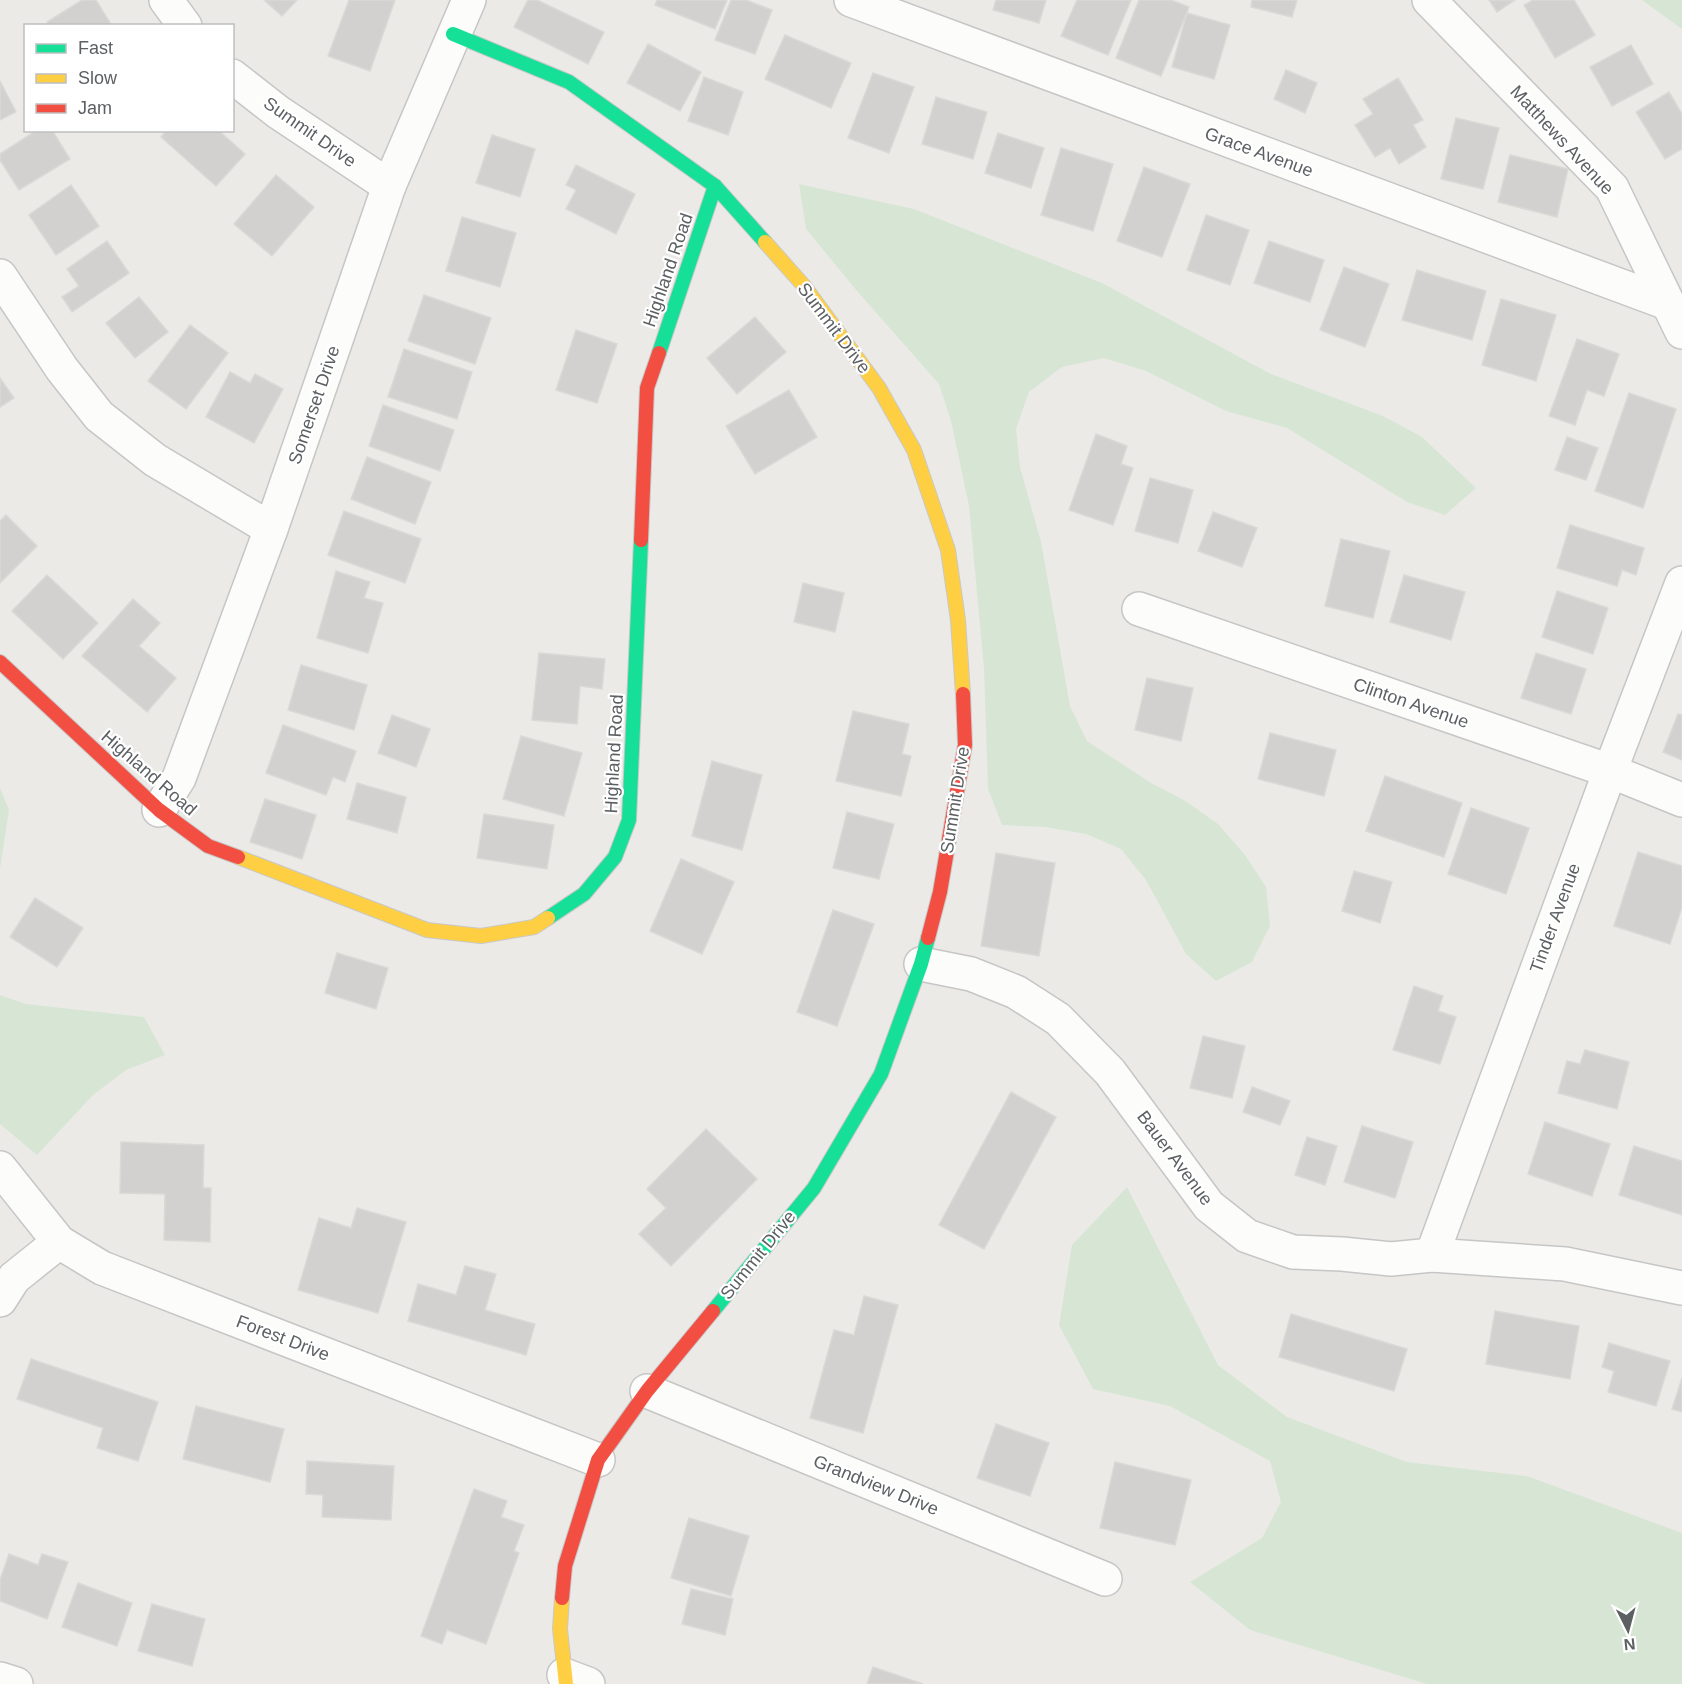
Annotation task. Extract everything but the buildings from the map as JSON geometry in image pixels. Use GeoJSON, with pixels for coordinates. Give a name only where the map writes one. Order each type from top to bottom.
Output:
{"type":"FeatureCollection","features":[{"type":"Feature","properties":{"kind":"street"},"geometry":{"type":"LineString","coordinates":[[166,0],[184,24]]}},
{"type":"Feature","properties":{"kind":"street","name":"Somerset Drive"},"geometry":{"type":"LineString","coordinates":[[159,810],[179,778],[271,529],[389,186],[469,0]]}},
{"type":"Feature","properties":{"kind":"street","name":"Grace Avenue"},"geometry":{"type":"LineString","coordinates":[[851,0],[1667,303]]}},
{"type":"Feature","properties":{"kind":"street","name":"Matthews Avenue"},"geometry":{"type":"LineString","coordinates":[[1429,0],[1612,188],[1682,332]]}},
{"type":"Feature","properties":{"kind":"street","name":"Summit Drive"},"geometry":{"type":"LineString","coordinates":[[453,34],[569,82],[715,186],[804,286],[879,388],[914,450],[948,550],[958,620],[963,687],[965,745],[940,892],[921,964],[881,1074],[814,1188],[647,1391],[598,1460],[566,1566],[560,1629],[573,1681]]}},
{"type":"Feature","properties":{"kind":"street","name":"Summit Drive"},"geometry":{"type":"LineString","coordinates":[[234,78],[278,112],[389,186]]}},
{"type":"Feature","properties":{"kind":"street","name":"Highland Road"},"geometry":{"type":"LineString","coordinates":[[0,662],[159,810],[208,846],[427,930],[481,936],[534,927],[584,894],[615,857],[629,820],[647,388],[715,186]]}},
{"type":"Feature","properties":{"kind":"street"},"geometry":{"type":"LineString","coordinates":[[0,276],[62,369],[99,416],[156,460],[271,529]]}},
{"type":"Feature","properties":{"kind":"street","name":"Tinder Avenue"},"geometry":{"type":"LineString","coordinates":[[1432,1255],[1610,771],[1682,583]]}},
{"type":"Feature","properties":{"kind":"street","name":"Clinton Avenue"},"geometry":{"type":"LineString","coordinates":[[1138,609],[1610,771],[1682,800]]}},
{"type":"Feature","properties":{"kind":"street","name":"Bauer Avenue"},"geometry":{"type":"LineString","coordinates":[[921,964],[971,974],[1016,992],[1058,1019],[1110,1072],[1209,1206],[1247,1236],[1293,1252],[1391,1259],[1432,1255],[1565,1264],[1682,1288]]}},
{"type":"Feature","properties":{"kind":"street","name":"Forest Drive"},"geometry":{"type":"LineString","coordinates":[[0,1168],[59,1242],[102,1268],[598,1460]]}},
{"type":"Feature","properties":{"kind":"street"},"geometry":{"type":"LineString","coordinates":[[0,1300],[14,1278],[59,1242]]}},
{"type":"Feature","properties":{"kind":"street","name":"Grandview Drive"},"geometry":{"type":"LineString","coordinates":[[647,1391],[1105,1579]]}},
{"type":"Feature","properties":{"kind":"street"},"geometry":{"type":"LineString","coordinates":[[0,1679],[16,1684]]}},
{"type":"Feature","properties":{"kind":"green space"},"geometry":{"type":"Polygon","coordinates":[[[1642,0],[1682,0],[1682,29],[1642,0]]]}},
{"type":"Feature","properties":{"kind":"green space"},"geometry":{"type":"Polygon","coordinates":[[[799,184],[914,209],[1102,283],[1271,374],[1383,416],[1422,437],[1476,488],[1445,515],[1407,502],[1287,428],[1226,411],[1146,371],[1104,358],[1062,367],[1029,392],[1016,429],[1020,467],[1041,542],[1070,706],[1087,741],[1151,783],[1184,800],[1218,824],[1245,855],[1266,887],[1270,926],[1252,962],[1216,981],[1186,954],[1146,880],[1121,849],[1086,834],[1045,827],[1002,825],[988,789],[984,669],[969,506],[951,421],[939,384],[806,229],[799,184]]]}},
{"type":"Feature","properties":{"kind":"green space"},"geometry":{"type":"Polygon","coordinates":[[[0,788],[9,810],[0,869],[0,788]]]}},
{"type":"Feature","properties":{"kind":"green space"},"geometry":{"type":"Polygon","coordinates":[[[0,995],[26,1004],[144,1017],[165,1055],[126,1070],[93,1095],[37,1155],[0,1124],[0,995]]]}},
{"type":"Feature","properties":{"kind":"green space"},"geometry":{"type":"Polygon","coordinates":[[[1127,1187],[1218,1365],[1287,1417],[1407,1462],[1527,1476],[1682,1533],[1682,1684],[1427,1684],[1250,1630],[1190,1582],[1262,1538],[1281,1502],[1270,1461],[1170,1406],[1093,1389],[1059,1325],[1072,1245],[1127,1187]]]}},
{"type":"Feature","properties":{"kind":"traffic: fast"},"geometry":{"type":"LineString","coordinates":[[453,34],[569,82],[715,186],[765,242]]}},
{"type":"Feature","properties":{"kind":"traffic: fast"},"geometry":{"type":"LineString","coordinates":[[659,353],[715,186]]}},
{"type":"Feature","properties":{"kind":"traffic: fast"},"geometry":{"type":"LineString","coordinates":[[548,918],[584,894],[615,857],[629,820],[641,540]]}},
{"type":"Feature","properties":{"kind":"traffic: fast"},"geometry":{"type":"LineString","coordinates":[[713,1311],[814,1188],[881,1074],[921,964],[928,938]]}},
{"type":"Feature","properties":{"kind":"traffic: slow"},"geometry":{"type":"LineString","coordinates":[[765,242],[804,286],[879,388],[914,450],[948,550],[958,620],[963,694]]}},
{"type":"Feature","properties":{"kind":"traffic: slow"},"geometry":{"type":"LineString","coordinates":[[238,857],[427,930],[481,936],[534,927],[548,918]]}},
{"type":"Feature","properties":{"kind":"traffic: slow"},"geometry":{"type":"LineString","coordinates":[[562,1598],[560,1629],[566,1684]]}},
{"type":"Feature","properties":{"kind":"traffic: jam"},"geometry":{"type":"LineString","coordinates":[[641,540],[647,388],[659,353]]}},
{"type":"Feature","properties":{"kind":"traffic: jam"},"geometry":{"type":"LineString","coordinates":[[0,662],[159,810],[208,846],[238,857]]}},
{"type":"Feature","properties":{"kind":"traffic: jam"},"geometry":{"type":"LineString","coordinates":[[928,938],[940,892],[965,745],[963,694]]}},
{"type":"Feature","properties":{"kind":"traffic: jam"},"geometry":{"type":"LineString","coordinates":[[562,1598],[565,1566],[598,1460],[647,1391],[713,1311]]}}]}
